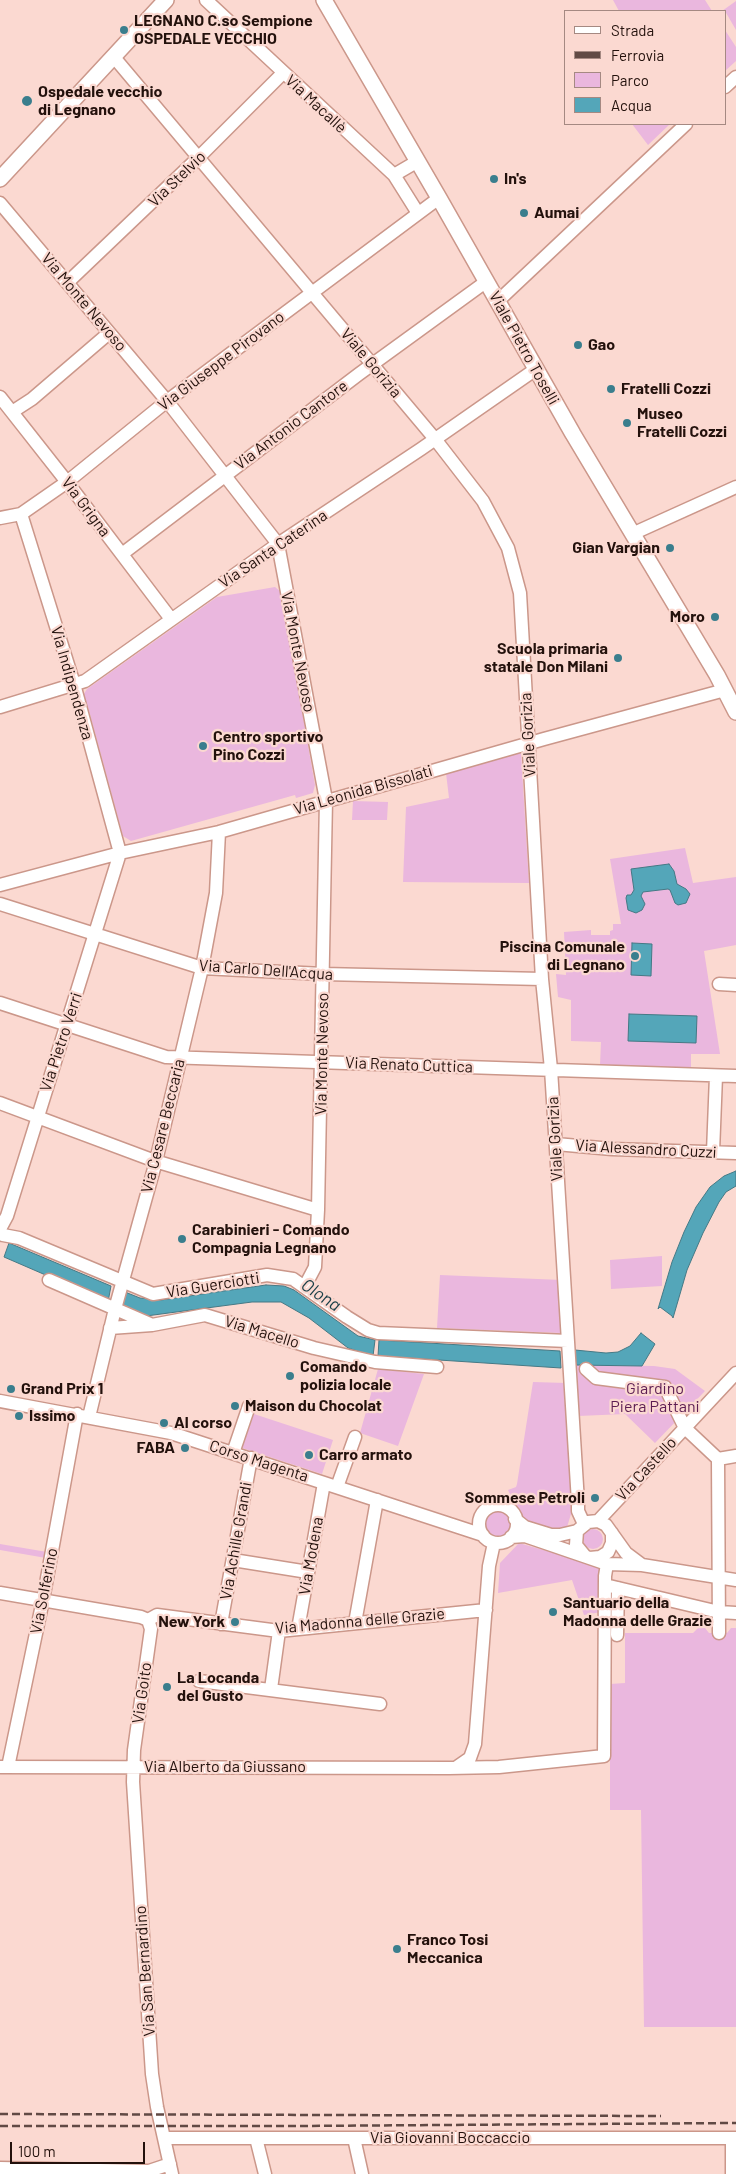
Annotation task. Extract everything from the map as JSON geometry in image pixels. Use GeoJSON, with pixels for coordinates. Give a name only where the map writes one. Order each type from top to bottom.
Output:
{"type":"FeatureCollection","features":[{"type":"Feature","properties":{"kind":"main road"},"geometry":{"type":"LineString","coordinates":[[0,179],[166,0]]}},
{"type":"Feature","properties":{"kind":"main road","name":"Viale Pietro Toselli"},"geometry":{"type":"LineString","coordinates":[[324,0],[736,712]]}},
{"type":"Feature","properties":{"kind":"street","name":"Via Macallè"},"geometry":{"type":"LineString","coordinates":[[206,0],[394,175],[416,210],[416,215]]}},
{"type":"Feature","properties":{"kind":"street","name":"Viale Gorizia"},"geometry":{"type":"LineString","coordinates":[[113,56],[435,439],[483,501],[508,548],[520,593],[542,979],[551,1069],[580,1527]]}},
{"type":"Feature","properties":{"kind":"street","name":"Via Stelvio"},"geometry":{"type":"LineString","coordinates":[[68,282],[198,158],[283,73]]}},
{"type":"Feature","properties":{"kind":"street"},"geometry":{"type":"LineString","coordinates":[[726,86],[736,76]]}},
{"type":"Feature","properties":{"kind":"street"},"geometry":{"type":"LineString","coordinates":[[498,301],[685,125]]}},
{"type":"Feature","properties":{"kind":"street"},"geometry":{"type":"LineString","coordinates":[[394,175],[418,162]]}},
{"type":"Feature","properties":{"kind":"street","name":"Via Giuseppe Pirovano"},"geometry":{"type":"LineString","coordinates":[[0,518],[21,514],[68,482],[167,401],[439,198]]}},
{"type":"Feature","properties":{"kind":"street","name":"Via Monte Nevoso"},"geometry":{"type":"LineString","coordinates":[[0,203],[167,401],[278,544],[326,800],[318,1210],[315,1267],[305,1286]]}},
{"type":"Feature","properties":{"kind":"street","name":"Via Antonio Cantore"},"geometry":{"type":"LineString","coordinates":[[122,554],[372,364],[487,281]]}},
{"type":"Feature","properties":{"kind":"street"},"geometry":{"type":"LineString","coordinates":[[12,412],[32,399],[109,333]]}},
{"type":"Feature","properties":{"kind":"street","name":"Via Santa Caterina"},"geometry":{"type":"LineString","coordinates":[[0,707],[85,681],[278,544],[536,369]]}},
{"type":"Feature","properties":{"kind":"street","name":"Via Grigna"},"geometry":{"type":"LineString","coordinates":[[0,397],[68,482],[171,619]]}},
{"type":"Feature","properties":{"kind":"street"},"geometry":{"type":"LineString","coordinates":[[632,534],[736,487]]}},
{"type":"Feature","properties":{"kind":"street","name":"Via Indipendenza"},"geometry":{"type":"LineString","coordinates":[[21,514],[74,684],[120,853]]}},
{"type":"Feature","properties":{"kind":"street","name":"Via Leonida Bissolati"},"geometry":{"type":"LineString","coordinates":[[0,885],[120,853],[220,832],[326,800],[724,690]]}},
{"type":"Feature","properties":{"kind":"street","name":"Via Cesare Beccaria"},"geometry":{"type":"LineString","coordinates":[[83,1416],[116,1307],[155,1161],[202,968],[216,893],[220,832]]}},
{"type":"Feature","properties":{"kind":"street","name":"Via Pietro Verri"},"geometry":{"type":"LineString","coordinates":[[1,1235],[120,853]]}},
{"type":"Feature","properties":{"kind":"street","name":"Via Carlo Dell'Acqua"},"geometry":{"type":"LineString","coordinates":[[0,904],[202,968],[323,974],[542,979]]}},
{"type":"Feature","properties":{"kind":"street"},"geometry":{"type":"LineString","coordinates":[[719,984],[736,984]]}},
{"type":"Feature","properties":{"kind":"street","name":"Via Renato Cuttica"},"geometry":{"type":"LineString","coordinates":[[0,1003],[166,1057],[736,1076]]}},
{"type":"Feature","properties":{"kind":"street"},"geometry":{"type":"LineString","coordinates":[[713,1152],[716,1076]]}},
{"type":"Feature","properties":{"kind":"street"},"geometry":{"type":"LineString","coordinates":[[0,1103],[155,1161],[318,1210]]}},
{"type":"Feature","properties":{"kind":"street","name":"Via Alessandro Cuzzi"},"geometry":{"type":"LineString","coordinates":[[556,1144],[612,1149],[736,1153]]}},
{"type":"Feature","properties":{"kind":"street","name":"Via Guerciotti"},"geometry":{"type":"LineString","coordinates":[[1,1235],[19,1238],[122,1284],[153,1294],[267,1276],[293,1279],[347,1317],[378,1333],[568,1341]]}},
{"type":"Feature","properties":{"kind":"street"},"geometry":{"type":"LineString","coordinates":[[49,1280],[116,1307],[152,1325]]}},
{"type":"Feature","properties":{"kind":"street","name":"Via Macello"},"geometry":{"type":"LineString","coordinates":[[152,1325],[205,1315],[314,1348],[376,1362],[437,1366]]}},
{"type":"Feature","properties":{"kind":"street"},"geometry":{"type":"LineString","coordinates":[[110,1328],[152,1325]]}},
{"type":"Feature","properties":{"kind":"street"},"geometry":{"type":"LineString","coordinates":[[586,1369],[596,1378],[665,1387],[685,1428],[718,1459],[719,1633]]}},
{"type":"Feature","properties":{"kind":"street","name":"Via Castello"},"geometry":{"type":"LineString","coordinates":[[598,1521],[736,1373]]}},
{"type":"Feature","properties":{"kind":"street","name":"Corso Magenta"},"geometry":{"type":"LineString","coordinates":[[0,1401],[171,1433],[483,1535],[494,1543]]}},
{"type":"Feature","properties":{"kind":"street"},"geometry":{"type":"LineString","coordinates":[[233,1452],[249,1406]]}},
{"type":"Feature","properties":{"kind":"street","name":"Via Solferino"},"geometry":{"type":"LineString","coordinates":[[4,1767],[83,1416]]}},
{"type":"Feature","properties":{"kind":"street"},"geometry":{"type":"LineString","coordinates":[[338,1487],[355,1436]]}},
{"type":"Feature","properties":{"kind":"street"},"geometry":{"type":"LineString","coordinates":[[718,1459],[736,1456]]}},
{"type":"Feature","properties":{"kind":"street","name":"Via Achille Grandi"},"geometry":{"type":"LineString","coordinates":[[222,1624],[251,1458]]}},
{"type":"Feature","properties":{"kind":"street","name":"Via Modena"},"geometry":{"type":"LineString","coordinates":[[298,1629],[324,1483]]}},
{"type":"Feature","properties":{"kind":"street"},"geometry":{"type":"LineString","coordinates":[[356,1623],[377,1500]]}},
{"type":"Feature","properties":{"kind":"street"},"geometry":{"type":"LineString","coordinates":[[483,1535],[479,1521],[487,1509],[501,1506],[510,1510],[515,1519],[516,1528],[511,1537]]}},
{"type":"Feature","properties":{"kind":"street"},"geometry":{"type":"LineString","coordinates":[[515,1519],[526,1527],[560,1536],[598,1521],[606,1525],[626,1553],[642,1565]]}},
{"type":"Feature","properties":{"kind":"street"},"geometry":{"type":"LineString","coordinates":[[580,1527],[576,1545],[588,1557],[600,1557],[608,1552],[612,1543],[612,1533]]}},
{"type":"Feature","properties":{"kind":"street"},"geometry":{"type":"LineString","coordinates":[[498,1767],[490,1766],[482,1761],[477,1753],[476,1744],[489,1566],[494,1543],[503,1542],[511,1537],[523,1536],[607,1564],[642,1565],[736,1580]]}},
{"type":"Feature","properties":{"kind":"street"},"geometry":{"type":"LineString","coordinates":[[233,1560],[308,1572]]}},
{"type":"Feature","properties":{"kind":"street"},"geometry":{"type":"LineString","coordinates":[[607,1564],[605,1584],[719,1612],[736,1612]]}},
{"type":"Feature","properties":{"kind":"street","name":"Via Alberto da Giussano"},"geometry":{"type":"LineString","coordinates":[[4,1767],[449,1768],[498,1767],[604,1756],[605,1584]]}},
{"type":"Feature","properties":{"kind":"street"},"geometry":{"type":"LineString","coordinates":[[617,1636],[618,1588]]}},
{"type":"Feature","properties":{"kind":"street","name":"Via Madonna delle Grazie"},"geometry":{"type":"LineString","coordinates":[[0,1592],[141,1617],[148,1620],[158,1615],[279,1631],[486,1610]]}},
{"type":"Feature","properties":{"kind":"street","name":"Via Goito"},"geometry":{"type":"LineString","coordinates":[[132,1767],[151,1629],[148,1620]]}},
{"type":"Feature","properties":{"kind":"street"},"geometry":{"type":"LineString","coordinates":[[271,1689],[279,1631]]}},
{"type":"Feature","properties":{"kind":"street"},"geometry":{"type":"LineString","coordinates":[[199,1681],[380,1704]]}},
{"type":"Feature","properties":{"kind":"street","name":"Via Alberto da Giussano"},"geometry":{"type":"LineString","coordinates":[[449,1768],[459,1766],[467,1761],[473,1754],[476,1744]]}},
{"type":"Feature","properties":{"kind":"street","name":"Via San Bernardino"},"geometry":{"type":"LineString","coordinates":[[132,1767],[152,2074],[157,2107],[171,2169]]}},
{"type":"Feature","properties":{"kind":"street","name":"Via Giovanni Boccaccio"},"geometry":{"type":"LineString","coordinates":[[165,2138],[734,2138]]}},
{"type":"Feature","properties":{"kind":"street"},"geometry":{"type":"LineString","coordinates":[[256,2138],[265,2174]]}},
{"type":"Feature","properties":{"kind":"street"},"geometry":{"type":"LineString","coordinates":[[354,2138],[362,2174]]}},
{"type":"Feature","properties":{"kind":"street"},"geometry":{"type":"LineString","coordinates":[[732,2174],[734,2138]]}},
{"type":"Feature","properties":{"kind":"street"},"geometry":{"type":"LineString","coordinates":[[0,2168],[27,2171],[149,2171],[171,2169]]}},
{"type":"Feature","properties":{"kind":"green space"},"geometry":{"type":"Polygon","coordinates":[[[613,0],[705,0],[711,10],[618,10],[613,0]]]}},
{"type":"Feature","properties":{"kind":"green space"},"geometry":{"type":"Polygon","coordinates":[[[736,1],[736,30],[726,10],[723,10],[736,1]]]}},
{"type":"Feature","properties":{"kind":"green space"},"geometry":{"type":"Polygon","coordinates":[[[726,32],[736,47],[736,61],[726,70],[726,32]]]}},
{"type":"Feature","properties":{"kind":"green space"},"geometry":{"type":"Polygon","coordinates":[[[633,125],[669,125],[648,145],[633,125]]]}},
{"type":"Feature","properties":{"kind":"green space","name":"Centro sportivo Pino Cozzi"},"geometry":{"type":"Polygon","coordinates":[[[275,587],[281,592],[315,785],[313,793],[296,798],[295,795],[131,841],[123,836],[88,707],[85,707],[82,697],[87,689],[217,597],[275,587]]]}},
{"type":"Feature","properties":{"kind":"green space"},"geometry":{"type":"Polygon","coordinates":[[[521,753],[529,883],[403,882],[406,807],[449,798],[446,773],[521,753]]]}},
{"type":"Feature","properties":{"kind":"green space"},"geometry":{"type":"Polygon","coordinates":[[[353,801],[388,802],[387,820],[352,820],[353,801]]]}},
{"type":"Feature","properties":{"kind":"green space","name":"Piscina Comunale di Legnano"},"geometry":{"type":"Polygon","coordinates":[[[685,848],[693,883],[736,877],[736,945],[704,951],[720,1054],[691,1054],[691,1068],[600,1065],[601,1042],[571,1041],[571,1000],[558,997],[556,974],[566,975],[564,932],[591,930],[591,935],[610,935],[610,931],[613,930],[613,924],[621,924],[610,859],[685,848]]]}},
{"type":"Feature","properties":{"kind":"green space"},"geometry":{"type":"Polygon","coordinates":[[[662,1256],[662,1286],[611,1289],[610,1260],[662,1256]]]}},
{"type":"Feature","properties":{"kind":"green space"},"geometry":{"type":"Polygon","coordinates":[[[440,1275],[562,1280],[560,1333],[437,1328],[440,1275]]]}},
{"type":"Feature","properties":{"kind":"green space","name":"Giardino Piera Pattani"},"geometry":{"type":"Polygon","coordinates":[[[577,1365],[654,1366],[675,1369],[705,1391],[655,1443],[625,1414],[578,1416],[577,1365]]]}},
{"type":"Feature","properties":{"kind":"green space"},"geometry":{"type":"Polygon","coordinates":[[[378,1369],[424,1374],[398,1446],[360,1433],[378,1369]]]}},
{"type":"Feature","properties":{"kind":"green space"},"geometry":{"type":"Polygon","coordinates":[[[533,1382],[566,1383],[571,1514],[567,1527],[560,1530],[536,1527],[527,1522],[519,1514],[508,1490],[516,1487],[517,1484],[533,1382]]]}},
{"type":"Feature","properties":{"kind":"green space"},"geometry":{"type":"Polygon","coordinates":[[[254,1414],[333,1440],[322,1474],[242,1448],[254,1414]]]}},
{"type":"Feature","properties":{"kind":"green space"},"geometry":{"type":"Polygon","coordinates":[[[497,1511],[507,1515],[511,1525],[507,1535],[497,1539],[487,1535],[483,1525],[487,1515],[497,1511]]]}},
{"type":"Feature","properties":{"kind":"green space"},"geometry":{"type":"Polygon","coordinates":[[[593,1529],[600,1532],[603,1539],[600,1546],[593,1549],[586,1546],[583,1539],[586,1532],[593,1529]]]}},
{"type":"Feature","properties":{"kind":"green space"},"geometry":{"type":"Polygon","coordinates":[[[519,1543],[599,1566],[601,1612],[584,1615],[572,1580],[498,1593],[500,1563],[519,1543]]]}},
{"type":"Feature","properties":{"kind":"green space"},"geometry":{"type":"Polygon","coordinates":[[[0,1544],[47,1552],[46,1558],[0,1550],[0,1544]]]}},
{"type":"Feature","properties":{"kind":"green space"},"geometry":{"type":"Polygon","coordinates":[[[698,1628],[705,1628],[709,1633],[727,1633],[731,1628],[736,1628],[736,2027],[644,2027],[641,1810],[610,1810],[610,1684],[625,1683],[625,1633],[693,1633],[698,1628]]]}},
{"type":"Feature","properties":{"kind":"water"},"geometry":{"type":"Polygon","coordinates":[[[669,864],[674,871],[677,884],[686,889],[690,894],[686,903],[678,905],[675,903],[668,889],[643,892],[641,896],[645,904],[642,910],[636,913],[628,910],[626,898],[634,890],[631,869],[669,864]]]}},
{"type":"Feature","properties":{"kind":"water"},"geometry":{"type":"Polygon","coordinates":[[[632,943],[652,944],[651,976],[631,975],[632,943]]]}},
{"type":"Feature","properties":{"kind":"water"},"geometry":{"type":"Polygon","coordinates":[[[629,1014],[697,1016],[696,1043],[628,1041],[629,1014]]]}},
{"type":"Feature","properties":{"kind":"water"},"geometry":{"type":"Polygon","coordinates":[[[736,1171],[736,1186],[726,1192],[719,1202],[687,1270],[673,1318],[660,1307],[658,1309],[672,1262],[684,1232],[696,1207],[710,1187],[724,1176],[736,1171]]]}},
{"type":"Feature","properties":{"kind":"water"},"geometry":{"type":"Polygon","coordinates":[[[9,1243],[111,1286],[108,1302],[4,1257],[9,1243]]]}},
{"type":"Feature","properties":{"kind":"water"},"geometry":{"type":"Polygon","coordinates":[[[266,1285],[284,1286],[294,1290],[358,1336],[375,1340],[373,1356],[348,1348],[309,1318],[281,1302],[252,1302],[146,1316],[121,1307],[125,1292],[140,1298],[161,1300],[266,1285]]]}},
{"type":"Feature","properties":{"kind":"water"},"geometry":{"type":"Polygon","coordinates":[[[641,1333],[655,1344],[642,1366],[576,1365],[575,1350],[606,1353],[618,1352],[630,1346],[641,1333]]]}},
{"type":"Feature","properties":{"kind":"water"},"geometry":{"type":"Polygon","coordinates":[[[379,1340],[560,1351],[561,1368],[378,1356],[379,1340]]]}},
{"type":"Feature","properties":{"kind":"railway"},"geometry":{"type":"LineString","coordinates":[[0,2114],[661,2116]]}},
{"type":"Feature","properties":{"kind":"railway"},"geometry":{"type":"LineString","coordinates":[[0,2126],[736,2123]]}},
{"type":"Feature","properties":{"kind":"place","name":"LEGNANO C.so Sempione OSPEDALE VECCHIO"},"geometry":{"type":"Point","coordinates":[124,30]}},
{"type":"Feature","properties":{"kind":"place","name":"Ospedale vecchio di Legnano"},"geometry":{"type":"Point","coordinates":[27,101]}},
{"type":"Feature","properties":{"kind":"place","name":"In's"},"geometry":{"type":"Point","coordinates":[494,179]}},
{"type":"Feature","properties":{"kind":"place","name":"Aumai"},"geometry":{"type":"Point","coordinates":[524,213]}},
{"type":"Feature","properties":{"kind":"place","name":"Gao"},"geometry":{"type":"Point","coordinates":[578,345]}},
{"type":"Feature","properties":{"kind":"place","name":"Fratelli Cozzi"},"geometry":{"type":"Point","coordinates":[611,389]}},
{"type":"Feature","properties":{"kind":"place","name":"Museo Fratelli Cozzi"},"geometry":{"type":"Point","coordinates":[627,423]}},
{"type":"Feature","properties":{"kind":"place","name":"Gian Vargian"},"geometry":{"type":"Point","coordinates":[670,548]}},
{"type":"Feature","properties":{"kind":"place","name":"Moro"},"geometry":{"type":"Point","coordinates":[715,617]}},
{"type":"Feature","properties":{"kind":"place","name":"Scuola primaria statale Don Milani"},"geometry":{"type":"Point","coordinates":[618,658]}},
{"type":"Feature","properties":{"kind":"place","name":"Centro sportivo Pino Cozzi"},"geometry":{"type":"Point","coordinates":[203,746]}},
{"type":"Feature","properties":{"kind":"place","name":"Piscina Comunale di Legnano"},"geometry":{"type":"Point","coordinates":[635,956]}},
{"type":"Feature","properties":{"kind":"place","name":"Carabinieri - Comando Compagnia Legnano"},"geometry":{"type":"Point","coordinates":[182,1239]}},
{"type":"Feature","properties":{"kind":"place","name":"Comando polizia locale"},"geometry":{"type":"Point","coordinates":[290,1376]}},
{"type":"Feature","properties":{"kind":"place","name":"Grand Prix 1"},"geometry":{"type":"Point","coordinates":[11,1389]}},
{"type":"Feature","properties":{"kind":"place","name":"Maison du Chocolat"},"geometry":{"type":"Point","coordinates":[235,1406]}},
{"type":"Feature","properties":{"kind":"place","name":"Issimo"},"geometry":{"type":"Point","coordinates":[19,1416]}},
{"type":"Feature","properties":{"kind":"place","name":"Al corso"},"geometry":{"type":"Point","coordinates":[164,1423]}},
{"type":"Feature","properties":{"kind":"place","name":"FABA"},"geometry":{"type":"Point","coordinates":[185,1448]}},
{"type":"Feature","properties":{"kind":"place","name":"Carro armato"},"geometry":{"type":"Point","coordinates":[309,1455]}},
{"type":"Feature","properties":{"kind":"place","name":"Sommese Petroli"},"geometry":{"type":"Point","coordinates":[595,1498]}},
{"type":"Feature","properties":{"kind":"place","name":"Santuario della Madonna delle Grazie"},"geometry":{"type":"Point","coordinates":[553,1612]}},
{"type":"Feature","properties":{"kind":"place","name":"New York"},"geometry":{"type":"Point","coordinates":[235,1622]}},
{"type":"Feature","properties":{"kind":"place","name":"La Locanda del Gusto"},"geometry":{"type":"Point","coordinates":[167,1687]}},
{"type":"Feature","properties":{"kind":"place","name":"Franco Tosi Meccanica"},"geometry":{"type":"Point","coordinates":[397,1949]}},
{"type":"Feature","properties":{"kind":"water label","name":"Olona"},"geometry":{"type":"Point","coordinates":[321,1295]}}]}
